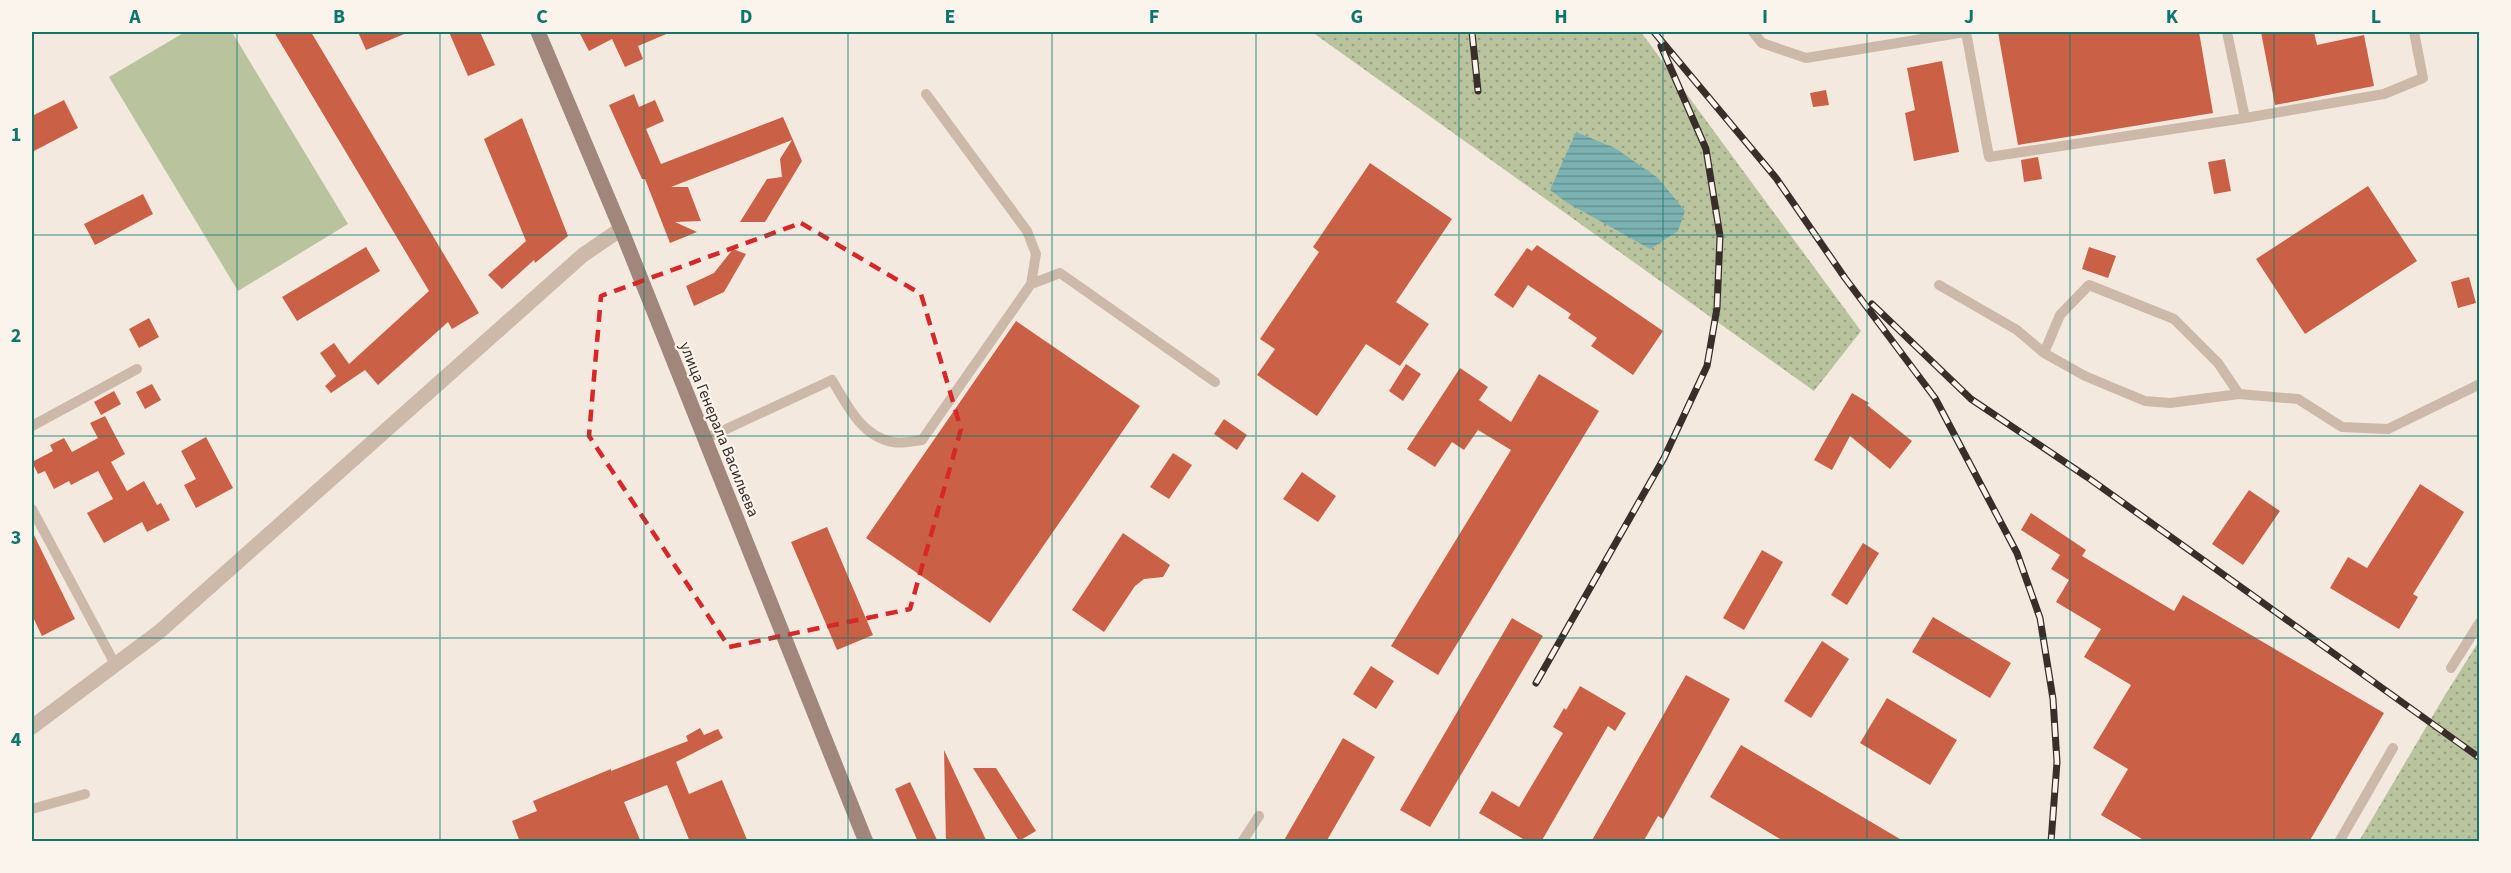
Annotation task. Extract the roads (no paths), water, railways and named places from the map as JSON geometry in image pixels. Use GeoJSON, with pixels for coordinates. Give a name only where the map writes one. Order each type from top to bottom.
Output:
{"type":"FeatureCollection","features":[{"type":"Feature","properties":{"kind":"main road","name":"улица Генерала Васильева"},"geometry":{"type":"LineString","coordinates":[[538,32],[621,229],[866,842]]}},
{"type":"Feature","properties":{"kind":"street"},"geometry":{"type":"LineString","coordinates":[[32,726],[159,632],[583,255],[621,229]]}},
{"type":"Feature","properties":{"kind":"lane"},"geometry":{"type":"LineString","coordinates":[[1753,32],[1762,42],[1806,58],[1966,32],[1989,157],[2245,118],[2384,94],[2423,78],[2414,32]]}},
{"type":"Feature","properties":{"kind":"lane"},"geometry":{"type":"LineString","coordinates":[[2227,32],[2245,118]]}},
{"type":"Feature","properties":{"kind":"lane"},"geometry":{"type":"LineString","coordinates":[[705,439],[832,380],[855,417],[876,437],[895,443],[922,440],[1031,284],[1036,254],[1027,231],[926,94]]}},
{"type":"Feature","properties":{"kind":"lane"},"geometry":{"type":"LineString","coordinates":[[1031,284],[1060,273],[1215,382]]}},
{"type":"Feature","properties":{"kind":"lane"},"geometry":{"type":"LineString","coordinates":[[1939,285],[2017,330],[2044,353],[2085,376],[2145,401],[2170,403],[2239,394],[2298,399],[2342,427],[2388,429],[2480,384]]}},
{"type":"Feature","properties":{"kind":"lane"},"geometry":{"type":"LineString","coordinates":[[2044,353],[2060,315],[2089,285],[2174,319],[2218,363],[2239,394]]}},
{"type":"Feature","properties":{"kind":"lane"},"geometry":{"type":"LineString","coordinates":[[32,426],[137,369]]}},
{"type":"Feature","properties":{"kind":"lane"},"geometry":{"type":"LineString","coordinates":[[32,510],[116,666]]}},
{"type":"Feature","properties":{"kind":"lane"},"geometry":{"type":"LineString","coordinates":[[2451,668],[2480,622]]}},
{"type":"Feature","properties":{"kind":"lane"},"geometry":{"type":"LineString","coordinates":[[2339,842],[2393,748]]}},
{"type":"Feature","properties":{"kind":"lane"},"geometry":{"type":"LineString","coordinates":[[32,809],[85,794]]}},
{"type":"Feature","properties":{"kind":"lane"},"geometry":{"type":"LineString","coordinates":[[1242,842],[1259,816]]}},
{"type":"Feature","properties":{"kind":"water"},"geometry":{"type":"Polygon","coordinates":[[[1576,132],[1615,148],[1658,178],[1685,211],[1678,231],[1650,249],[1566,202],[1550,190],[1576,132]]]}},
{"type":"Feature","properties":{"kind":"railway"},"geometry":{"type":"LineString","coordinates":[[1472,32],[1478,91]]}},
{"type":"Feature","properties":{"kind":"railway"},"geometry":{"type":"LineString","coordinates":[[1654,32],[1776,178],[1845,278],[1935,398],[2017,553],[2040,618],[2053,699],[2057,762],[2051,842]]}},
{"type":"Feature","properties":{"kind":"railway"},"geometry":{"type":"LineString","coordinates":[[1536,683],[1664,458],[1707,366],[1717,308],[1720,236],[1706,149],[1661,46]]}},
{"type":"Feature","properties":{"kind":"railway"},"geometry":{"type":"LineString","coordinates":[[1872,304],[1971,399],[2087,477],[2480,758]]}}]}
